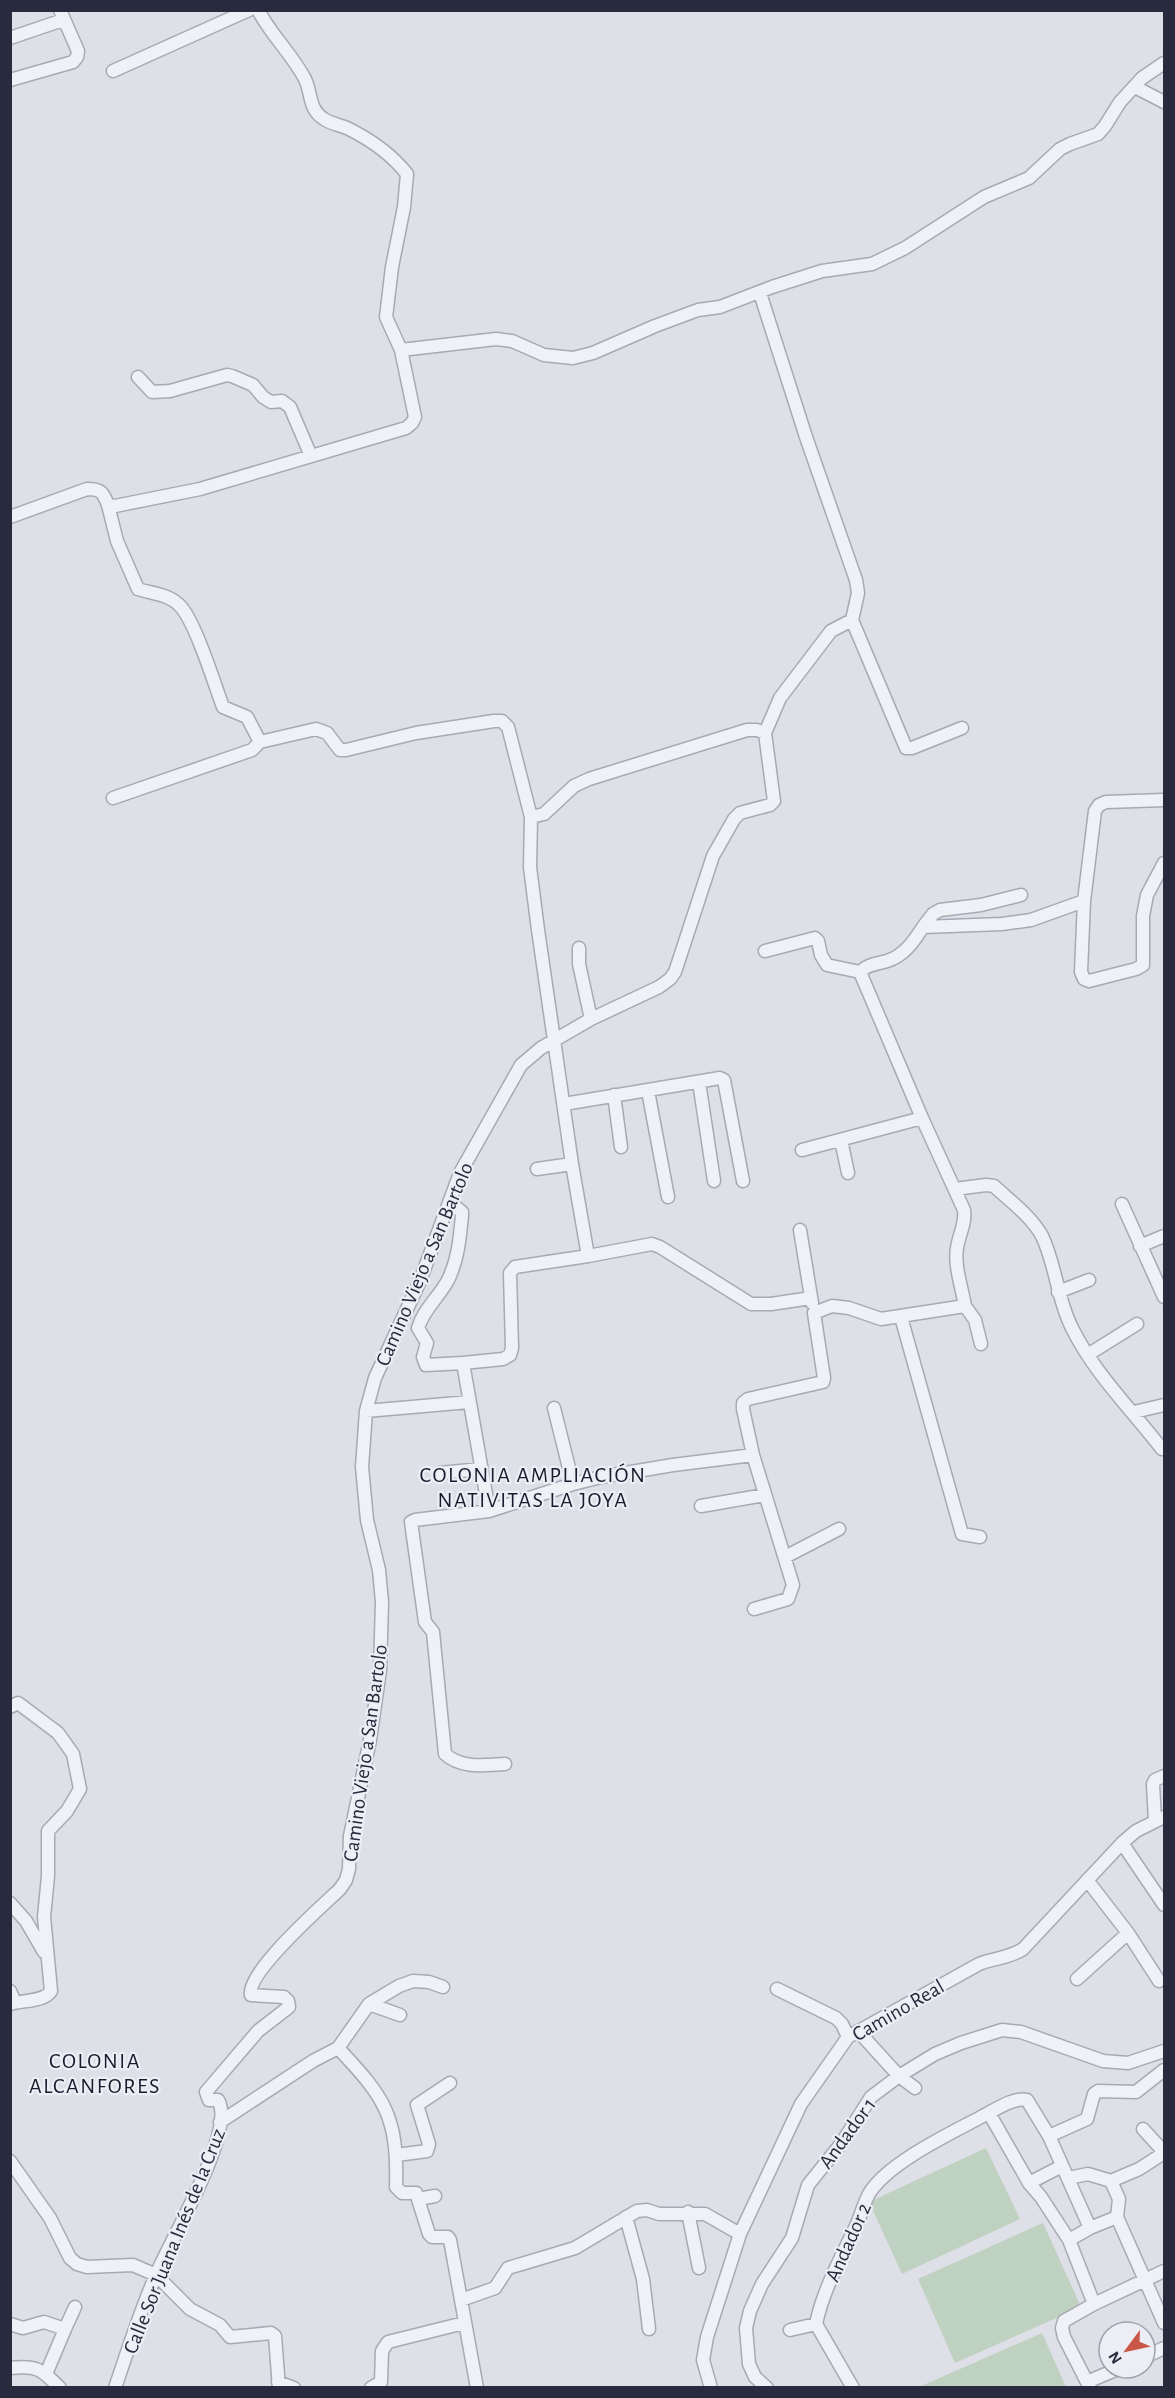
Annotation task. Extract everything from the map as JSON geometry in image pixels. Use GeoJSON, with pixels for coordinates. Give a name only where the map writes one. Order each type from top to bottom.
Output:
{"type":"FeatureCollection","features":[{"type":"Feature","properties":{"kind":"street"},"geometry":{"type":"LineString","coordinates":[[112,71],[249,10]]}},
{"type":"Feature","properties":{"kind":"street"},"geometry":{"type":"LineString","coordinates":[[108,505],[124,505],[200,489],[406,428],[415,417],[402,350],[386,317],[392,267],[404,207],[407,174],[394,158],[374,144],[351,130],[324,119],[316,112],[311,104],[307,83],[296,62],[258,10]]}},
{"type":"Feature","properties":{"kind":"street"},"geometry":{"type":"LineString","coordinates":[[10,38],[62,15],[78,51],[73,62],[10,80]]}},
{"type":"Feature","properties":{"kind":"street"},"geometry":{"type":"LineString","coordinates":[[402,350],[496,339],[512,341],[544,355],[573,358],[593,353],[698,310],[720,307],[822,271],[872,264],[905,248],[984,197],[1029,178],[1060,149],[1098,134],[1120,102],[1142,78],[1164,63]]}},
{"type":"Feature","properties":{"kind":"street"},"geometry":{"type":"LineString","coordinates":[[1135,87],[1164,102]]}},
{"type":"Feature","properties":{"kind":"street"},"geometry":{"type":"LineString","coordinates":[[760,293],[806,437],[856,580],[858,593],[852,620],[906,748],[912,748],[962,728]]}},
{"type":"Feature","properties":{"kind":"street"},"geometry":{"type":"LineString","coordinates":[[138,377],[152,392],[192,387],[227,375],[253,385],[263,397],[271,402],[282,401],[290,407],[311,456]]}},
{"type":"Feature","properties":{"kind":"street"},"geometry":{"type":"LineString","coordinates":[[10,517],[87,489],[99,489],[104,493],[117,541],[138,589],[164,595],[181,606],[191,624],[223,707],[247,717],[260,742]]}},
{"type":"Feature","properties":{"kind":"street"},"geometry":{"type":"LineString","coordinates":[[531,817],[544,814],[574,786],[589,779],[747,730],[765,733],[780,698],[831,631],[852,620]]}},
{"type":"Feature","properties":{"kind":"street"},"geometry":{"type":"LineString","coordinates":[[113,798],[252,750],[260,742],[316,729],[327,733],[340,750],[346,750],[416,733],[494,721],[502,722],[508,727],[531,817],[530,867],[553,1042],[588,1256]]}},
{"type":"Feature","properties":{"kind":"street","name":"Camino Viejo a San Bartolo"},"geometry":{"type":"LineString","coordinates":[[220,2122],[222,2109],[220,2102],[209,2100],[206,2092],[258,2031],[289,2007],[284,1997],[251,1995],[251,1985],[283,1945],[340,1889],[350,1869],[350,1836],[370,1740],[380,1670],[382,1636],[379,1570],[367,1520],[362,1467],[362,1437],[375,1378],[420,1281],[460,1173],[514,1075],[529,1056],[591,1019],[659,987],[675,972],[720,841],[740,813],[771,805],[774,801],[765,733]]}},
{"type":"Feature","properties":{"kind":"street"},"geometry":{"type":"LineString","coordinates":[[1164,800],[1106,802],[1099,805],[1095,811],[1084,901],[1081,972],[1084,979],[1089,981],[1136,969],[1143,965],[1143,916],[1147,896],[1164,863]]}},
{"type":"Feature","properties":{"kind":"street"},"geometry":{"type":"LineString","coordinates":[[860,972],[865,967],[889,961],[901,954],[933,914],[940,910],[981,905],[1022,895]]}},
{"type":"Feature","properties":{"kind":"street"},"geometry":{"type":"LineString","coordinates":[[922,927],[1002,924],[1031,920],[1084,901]]}},
{"type":"Feature","properties":{"kind":"street"},"geometry":{"type":"LineString","coordinates":[[765,951],[815,938],[827,965],[860,972]]}},
{"type":"Feature","properties":{"kind":"street"},"geometry":{"type":"LineString","coordinates":[[579,948],[579,964],[591,1019]]}},
{"type":"Feature","properties":{"kind":"street"},"geometry":{"type":"LineString","coordinates":[[860,972],[964,1210],[965,1219],[957,1248],[957,1257],[965,1306],[975,1320],[981,1344]]}},
{"type":"Feature","properties":{"kind":"street"},"geometry":{"type":"LineString","coordinates":[[564,1104],[724,1080],[742,1181]]}},
{"type":"Feature","properties":{"kind":"street"},"geometry":{"type":"LineString","coordinates":[[699,1083],[714,1181]]}},
{"type":"Feature","properties":{"kind":"street"},"geometry":{"type":"LineString","coordinates":[[648,1091],[668,1197]]}},
{"type":"Feature","properties":{"kind":"street"},"geometry":{"type":"LineString","coordinates":[[614,1095],[621,1147]]}},
{"type":"Feature","properties":{"kind":"street"},"geometry":{"type":"LineString","coordinates":[[802,1150],[922,1118]]}},
{"type":"Feature","properties":{"kind":"street"},"geometry":{"type":"LineString","coordinates":[[841,1140],[848,1173]]}},
{"type":"Feature","properties":{"kind":"street"},"geometry":{"type":"LineString","coordinates":[[537,1169],[572,1164]]}},
{"type":"Feature","properties":{"kind":"street"},"geometry":{"type":"LineString","coordinates":[[955,1189],[994,1186],[1029,1218],[1041,1234],[1047,1248],[1058,1292],[1072,1329],[1120,1399],[1134,1412],[1162,1449]]}},
{"type":"Feature","properties":{"kind":"street"},"geometry":{"type":"LineString","coordinates":[[450,1202],[462,1212],[462,1215],[455,1260],[448,1279],[418,1328],[427,1342],[423,1357],[426,1365],[503,1359],[510,1355],[510,1273],[515,1267],[652,1244],[660,1246],[751,1304],[771,1304],[812,1298]]}},
{"type":"Feature","properties":{"kind":"street"},"geometry":{"type":"LineString","coordinates":[[1122,1204],[1164,1297]]}},
{"type":"Feature","properties":{"kind":"street"},"geometry":{"type":"LineString","coordinates":[[754,1609],[788,1599],[793,1585],[753,1455],[743,1409],[744,1403],[748,1400],[823,1382],[824,1377],[800,1230]]}},
{"type":"Feature","properties":{"kind":"street"},"geometry":{"type":"LineString","coordinates":[[1140,1246],[1164,1236]]}},
{"type":"Feature","properties":{"kind":"street"},"geometry":{"type":"LineString","coordinates":[[1058,1292],[1089,1280]]}},
{"type":"Feature","properties":{"kind":"street"},"geometry":{"type":"LineString","coordinates":[[814,1313],[832,1306],[862,1311],[875,1318],[901,1317],[965,1306]]}},
{"type":"Feature","properties":{"kind":"street"},"geometry":{"type":"LineString","coordinates":[[901,1317],[962,1534],[980,1537]]}},
{"type":"Feature","properties":{"kind":"street"},"geometry":{"type":"LineString","coordinates":[[1089,1354],[1137,1324]]}},
{"type":"Feature","properties":{"kind":"street"},"geometry":{"type":"LineString","coordinates":[[463,1363],[489,1511]]}},
{"type":"Feature","properties":{"kind":"street"},"geometry":{"type":"LineString","coordinates":[[366,1411],[469,1402]]}},
{"type":"Feature","properties":{"kind":"street"},"geometry":{"type":"LineString","coordinates":[[1134,1412],[1164,1405]]}},
{"type":"Feature","properties":{"kind":"street"},"geometry":{"type":"LineString","coordinates":[[554,1408],[573,1484]]}},
{"type":"Feature","properties":{"kind":"street"},"geometry":{"type":"LineString","coordinates":[[505,1764],[466,1765],[453,1761],[445,1754],[433,1632],[425,1622],[411,1522],[489,1511],[573,1484],[673,1465],[753,1455]]}},
{"type":"Feature","properties":{"kind":"street"},"geometry":{"type":"LineString","coordinates":[[440,1473],[480,1469]]}},
{"type":"Feature","properties":{"kind":"street"},"geometry":{"type":"LineString","coordinates":[[701,1506],[765,1495]]}},
{"type":"Feature","properties":{"kind":"street"},"geometry":{"type":"LineString","coordinates":[[785,1557],[838,1529]]}},
{"type":"Feature","properties":{"kind":"street"},"geometry":{"type":"LineString","coordinates":[[10,1707],[18,1703],[58,1733],[73,1754],[80,1789],[67,1811],[48,1831],[48,1876],[44,1917],[51,1990],[48,1996],[12,1999]]}},
{"type":"Feature","properties":{"kind":"street"},"geometry":{"type":"LineString","coordinates":[[1160,1819],[1153,1784],[1155,1780],[1164,1776]]}},
{"type":"Feature","properties":{"kind":"street","name":"Camino Real"},"geometry":{"type":"LineString","coordinates":[[711,2388],[703,2360],[707,2337],[740,2234],[801,2104],[853,2034],[980,1964],[1014,1956],[1122,1843],[1136,1831],[1160,1819]]}},
{"type":"Feature","properties":{"kind":"street"},"geometry":{"type":"LineString","coordinates":[[1122,1843],[1164,1905]]}},
{"type":"Feature","properties":{"kind":"street"},"geometry":{"type":"LineString","coordinates":[[1087,1881],[1128,1933],[1159,1981]]}},
{"type":"Feature","properties":{"kind":"street"},"geometry":{"type":"LineString","coordinates":[[10,1903],[26,1921],[46,1956]]}},
{"type":"Feature","properties":{"kind":"street"},"geometry":{"type":"LineString","coordinates":[[1077,1979],[1128,1933]]}},
{"type":"Feature","properties":{"kind":"street"},"geometry":{"type":"LineString","coordinates":[[443,1987],[429,1982],[412,1981],[399,1986],[369,2004],[338,2048],[382,2099],[389,2117],[397,2155],[396,2187],[402,2193],[416,2193],[432,2237],[448,2237],[450,2240],[477,2388]]}},
{"type":"Feature","properties":{"kind":"street"},"geometry":{"type":"LineString","coordinates":[[777,1989],[836,2018],[915,2088]]}},
{"type":"Feature","properties":{"kind":"street"},"geometry":{"type":"LineString","coordinates":[[369,2004],[400,2015]]}},
{"type":"Feature","properties":{"kind":"street","name":"Andador 1"},"geometry":{"type":"LineString","coordinates":[[768,2388],[755,2378],[749,2364],[746,2328],[750,2311],[762,2284],[792,2238],[808,2185],[841,2144],[871,2097],[899,2076],[935,2054],[1002,2030],[1021,2032],[1103,2061],[1128,2063],[1164,2051]]}},
{"type":"Feature","properties":{"kind":"street","name":"Calle Sor Juana Inés de la Cruz"},"geometry":{"type":"LineString","coordinates":[[115,2388],[156,2275],[206,2171],[220,2122],[305,2066],[338,2048]]}},
{"type":"Feature","properties":{"kind":"street"},"geometry":{"type":"LineString","coordinates":[[1090,2228],[1049,2136],[1087,2119],[1094,2094],[1098,2091],[1136,2092],[1164,2070]]}},
{"type":"Feature","properties":{"kind":"street"},"geometry":{"type":"LineString","coordinates":[[397,2155],[427,2151],[429,2144],[417,2104],[450,2083]]}},
{"type":"Feature","properties":{"kind":"street","name":"Andador 2"},"geometry":{"type":"LineString","coordinates":[[816,2324],[837,2264],[870,2192],[889,2173],[922,2150],[1019,2099],[1027,2100],[1049,2136]]}},
{"type":"Feature","properties":{"kind":"street"},"geometry":{"type":"LineString","coordinates":[[989,2113],[1029,2183],[1069,2240],[1094,2304]]}},
{"type":"Feature","properties":{"kind":"street"},"geometry":{"type":"LineString","coordinates":[[1068,2178],[1088,2174],[1111,2181],[1139,2169],[1164,2152],[1143,2128]]}},
{"type":"Feature","properties":{"kind":"street"},"geometry":{"type":"LineString","coordinates":[[10,2161],[45,2210],[70,2258],[76,2264],[87,2267],[133,2265],[156,2275],[190,2309],[220,2325],[230,2337],[271,2333],[275,2336],[279,2385],[294,2388]]}},
{"type":"Feature","properties":{"kind":"street"},"geometry":{"type":"LineString","coordinates":[[1029,2183],[1062,2166]]}},
{"type":"Feature","properties":{"kind":"street"},"geometry":{"type":"LineString","coordinates":[[1111,2181],[1119,2199],[1117,2217],[1164,2323]]}},
{"type":"Feature","properties":{"kind":"street"},"geometry":{"type":"LineString","coordinates":[[418,2199],[435,2196]]}},
{"type":"Feature","properties":{"kind":"street"},"geometry":{"type":"LineString","coordinates":[[461,2300],[495,2288],[508,2268],[575,2248],[637,2211],[647,2210],[659,2214],[688,2212],[705,2214],[740,2234]]}},
{"type":"Feature","properties":{"kind":"street"},"geometry":{"type":"LineString","coordinates":[[688,2212],[699,2268]]}},
{"type":"Feature","properties":{"kind":"street"},"geometry":{"type":"LineString","coordinates":[[626,2217],[643,2280],[649,2329]]}},
{"type":"Feature","properties":{"kind":"street"},"geometry":{"type":"LineString","coordinates":[[1069,2240],[1117,2217]]}},
{"type":"Feature","properties":{"kind":"street"},"geometry":{"type":"LineString","coordinates":[[1088,2385],[1064,2337],[1062,2328],[1064,2321],[1164,2271]]}},
{"type":"Feature","properties":{"kind":"street"},"geometry":{"type":"LineString","coordinates":[[46,2374],[75,2307]]}},
{"type":"Feature","properties":{"kind":"street"},"geometry":{"type":"LineString","coordinates":[[10,2324],[23,2328],[44,2322],[65,2329]]}},
{"type":"Feature","properties":{"kind":"street"},"geometry":{"type":"LineString","coordinates":[[371,2388],[381,2382],[382,2351],[388,2342],[464,2323]]}},
{"type":"Feature","properties":{"kind":"street"},"geometry":{"type":"LineString","coordinates":[[790,2330],[816,2324],[853,2388]]}},
{"type":"Feature","properties":{"kind":"street"},"geometry":{"type":"LineString","coordinates":[[10,2368],[28,2366],[38,2368],[60,2388]]}},
{"type":"Feature","properties":{"kind":"green space"},"geometry":{"type":"Polygon","coordinates":[[[986,2148],[1020,2219],[902,2274],[869,2202],[986,2148]]]}},
{"type":"Feature","properties":{"kind":"green space"},"geometry":{"type":"Polygon","coordinates":[[[1043,2223],[1081,2307],[955,2363],[918,2279],[1043,2223]]]}},
{"type":"Feature","properties":{"kind":"green space"},"geometry":{"type":"Polygon","coordinates":[[[1042,2333],[1066,2387],[919,2387],[1042,2333]]]}},
{"type":"Feature","properties":{"kind":"district","name":"COLONIA AMPLIACIÓN NATIVITAS LA JOYA"},"geometry":{"type":"Point","coordinates":[533,1486]}},
{"type":"Feature","properties":{"kind":"district","name":"COLONIA ALCANFORES"},"geometry":{"type":"Point","coordinates":[95,2072]}}]}
